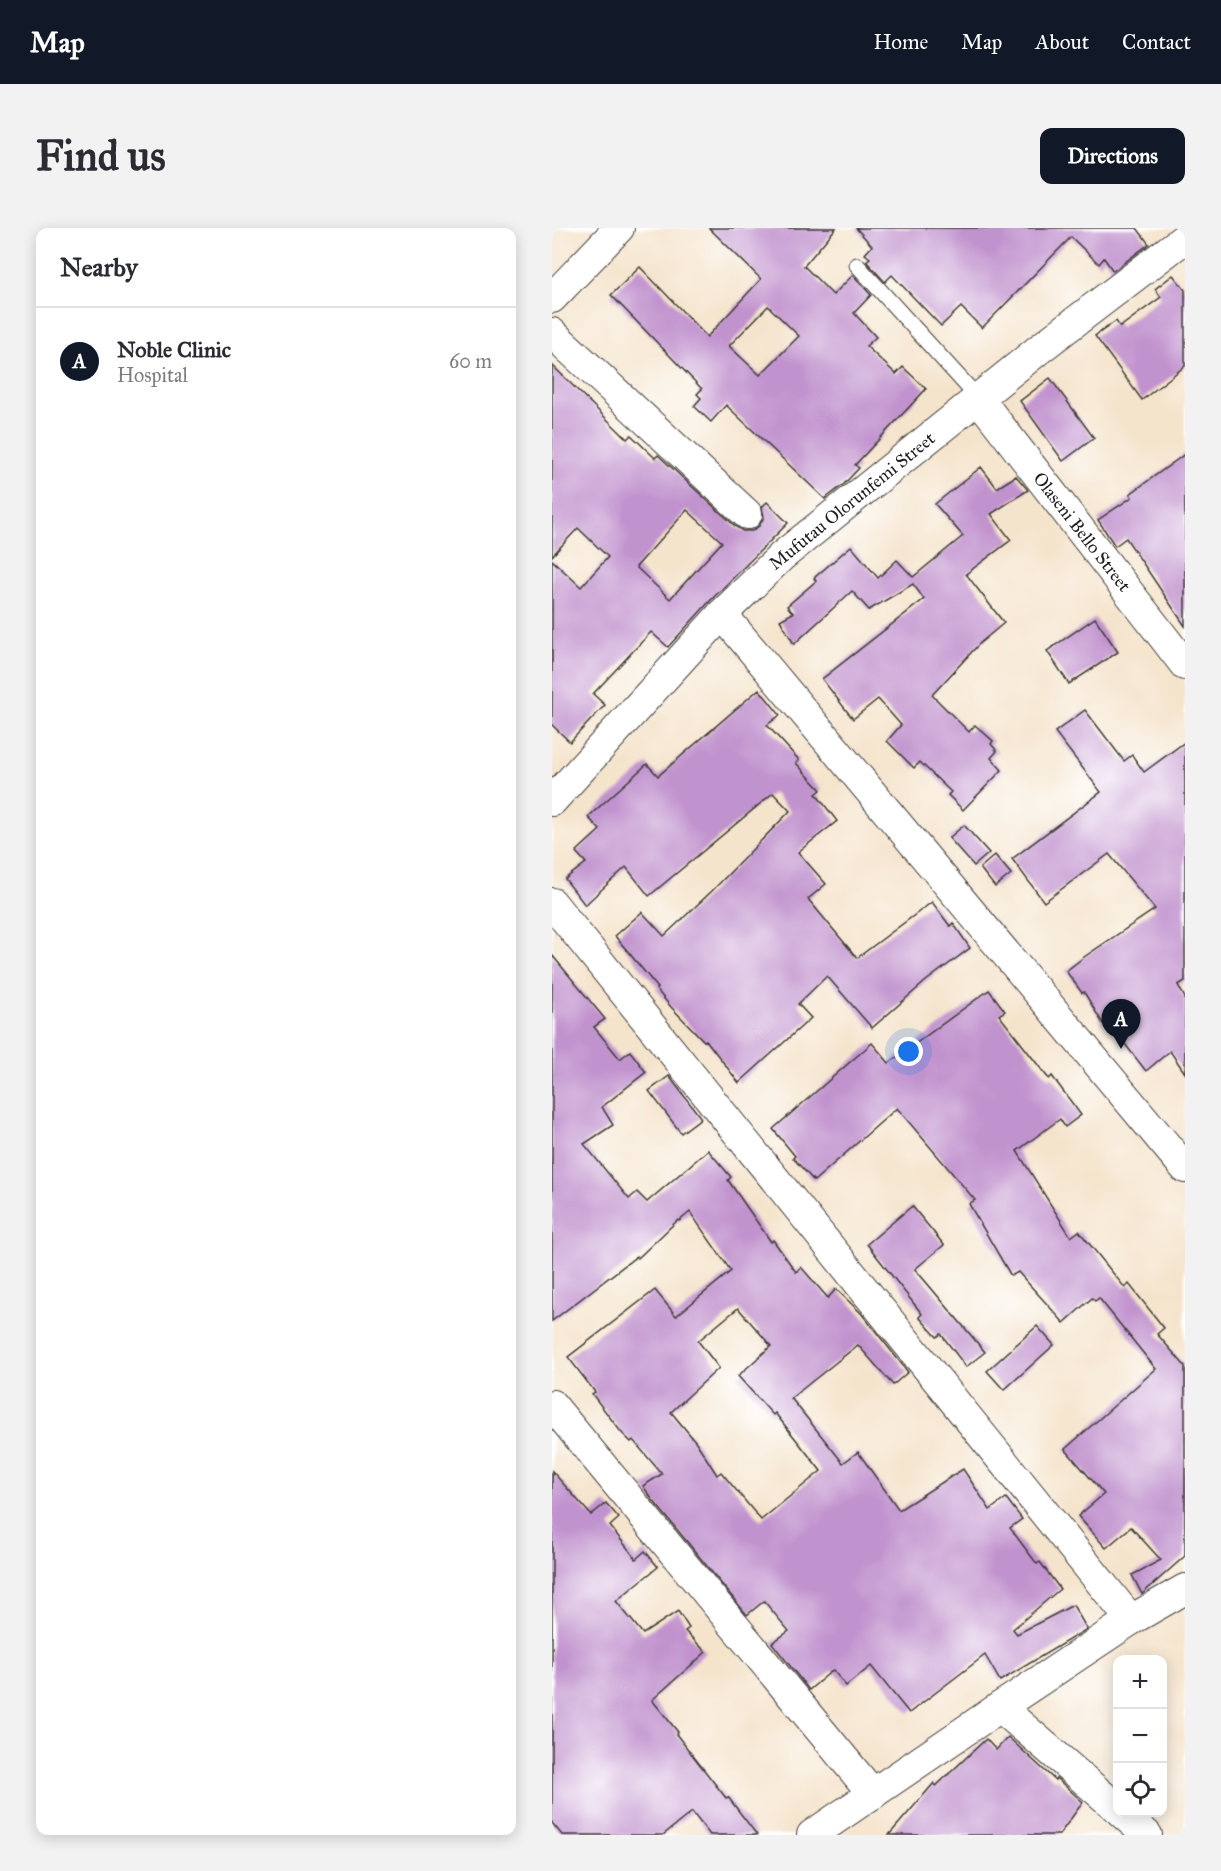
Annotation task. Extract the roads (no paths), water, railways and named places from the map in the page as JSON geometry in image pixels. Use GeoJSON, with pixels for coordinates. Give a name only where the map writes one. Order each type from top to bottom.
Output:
{"type":"FeatureCollection","features":[{"type":"Feature","properties":{"kind":"street"},"geometry":{"type":"LineString","coordinates":[[552,298],[619,228]]}},
{"type":"Feature","properties":{"kind":"street","name":"Mufutau Olorunfemi Street"},"geometry":{"type":"LineString","coordinates":[[552,801],[722,614],[782,556],[1042,346],[1185,238]]}},
{"type":"Feature","properties":{"kind":"street"},"geometry":{"type":"LineString","coordinates":[[552,333],[747,514]]}},
{"type":"Feature","properties":{"kind":"street","name":"Olaseni Bello Street"},"geometry":{"type":"LineString","coordinates":[[979,399],[1185,665]]}},
{"type":"Feature","properties":{"kind":"street"},"geometry":{"type":"LineString","coordinates":[[722,614],[1185,1168]]}},
{"type":"Feature","properties":{"kind":"street"},"geometry":{"type":"LineString","coordinates":[[552,903],[1131,1620]]}},
{"type":"Feature","properties":{"kind":"street"},"geometry":{"type":"LineString","coordinates":[[552,1405],[873,1794]]}},
{"type":"Feature","properties":{"kind":"street"},"geometry":{"type":"LineString","coordinates":[[812,1835],[1131,1620],[1185,1589]]}},
{"type":"Feature","properties":{"kind":"street"},"geometry":{"type":"LineString","coordinates":[[1000,1707],[1113,1805]]}},
{"type":"Feature","properties":{"kind":"street"},"geometry":{"type":"LineString","coordinates":[[1127,1817],[1147,1835]]}},
{"type":"Feature","properties":{"kind":"lane"},"geometry":{"type":"LineString","coordinates":[[857,265],[979,399]]}},
{"type":"Feature","properties":{"kind":"place","name":"Noble Clinic"},"geometry":{"type":"Point","coordinates":[1121,1049]}}]}
